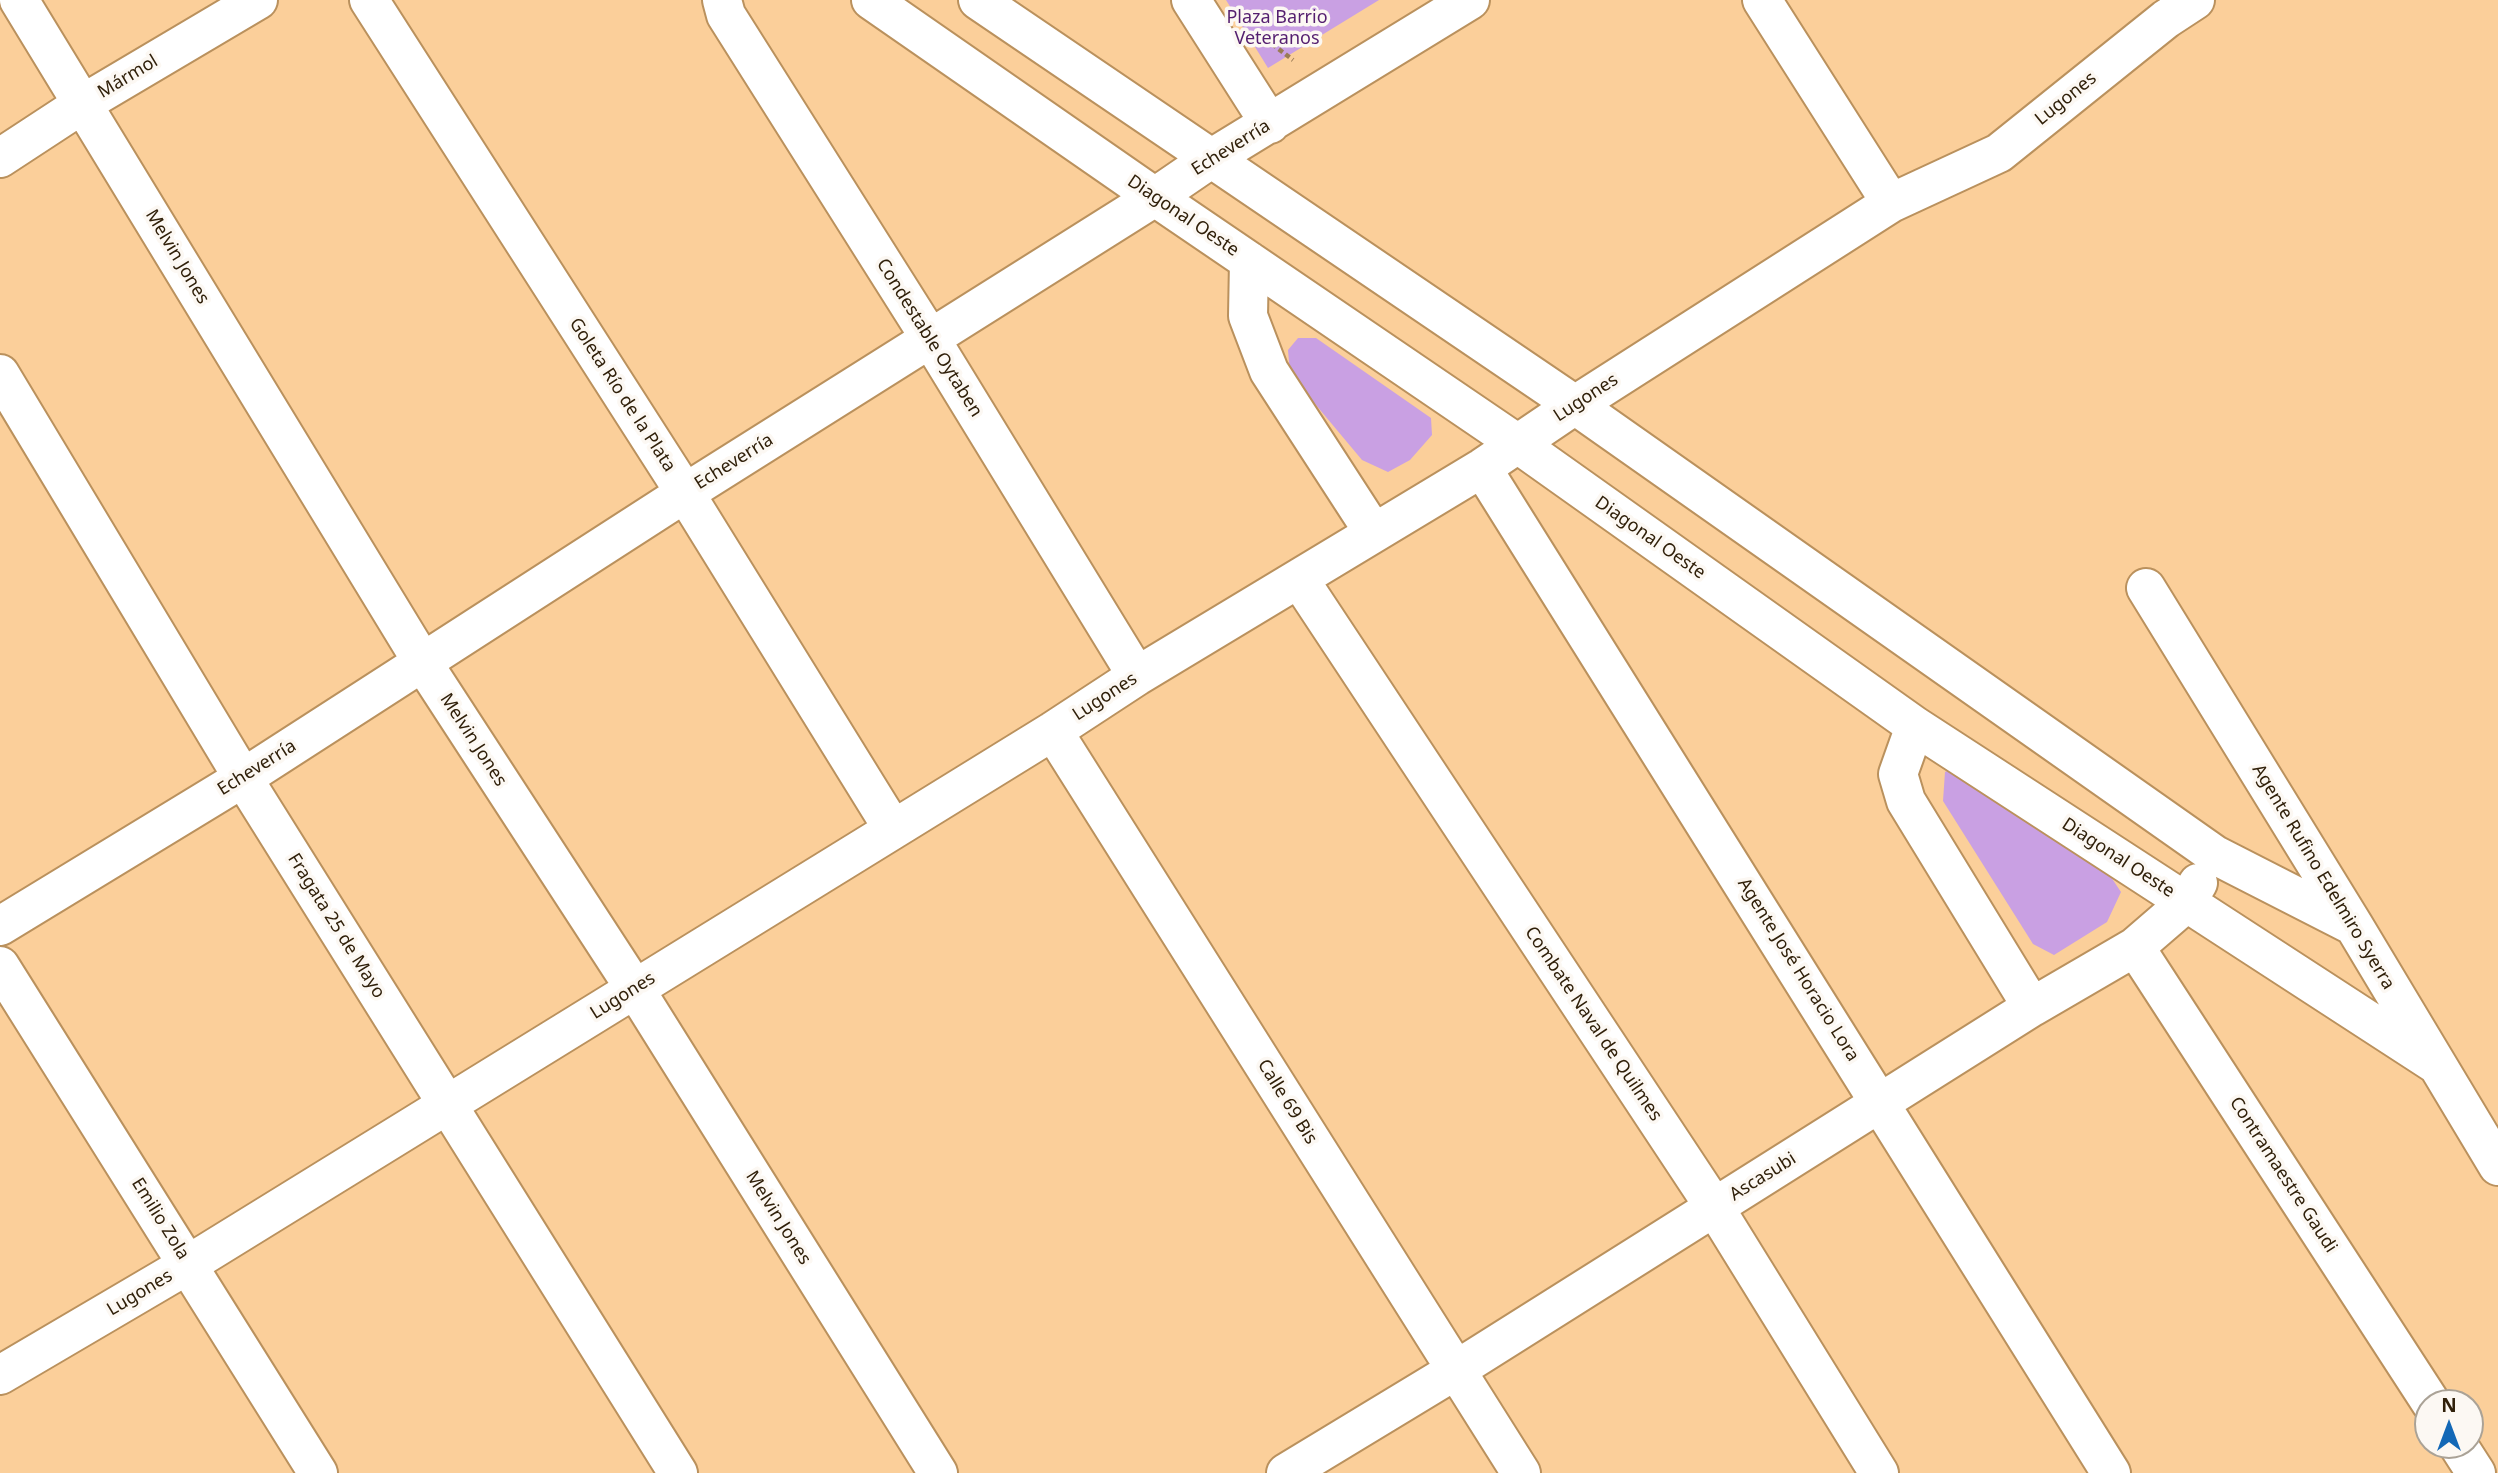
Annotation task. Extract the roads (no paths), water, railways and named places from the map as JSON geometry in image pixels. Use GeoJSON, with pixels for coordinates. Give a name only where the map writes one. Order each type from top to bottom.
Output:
{"type":"FeatureCollection","features":[{"type":"Feature","properties":{"kind":"street","name":"Melvin Jones"},"geometry":{"type":"LineString","coordinates":[[19,0],[423,663],[635,989],[938,1473]]}},
{"type":"Feature","properties":{"kind":"street","name":"Mármol"},"geometry":{"type":"LineString","coordinates":[[0,158],[84,103],[258,0]]}},
{"type":"Feature","properties":{"kind":"street","name":"Goleta Río de la Plata"},"geometry":{"type":"LineString","coordinates":[[369,0],[685,494],[893,829]]}},
{"type":"Feature","properties":{"kind":"street","name":"Condestable Oytaben"},"geometry":{"type":"LineString","coordinates":[[722,0],[726,15],[930,338],[1137,676]]}},
{"type":"Feature","properties":{"kind":"street","name":"Diagonal Oeste"},"geometry":{"type":"LineString","coordinates":[[871,0],[1518,444],[1915,726],[2437,1065]]}},
{"type":"Feature","properties":{"kind":"street"},"geometry":{"type":"LineString","coordinates":[[978,0],[1575,405],[2215,855],[2354,926]]}},
{"type":"Feature","properties":{"kind":"street"},"geometry":{"type":"LineString","coordinates":[[1191,0],[1270,124]]}},
{"type":"Feature","properties":{"kind":"street","name":"Echeverría"},"geometry":{"type":"LineString","coordinates":[[0,926],[243,778],[1155,197],[1212,158],[1470,0]]}},
{"type":"Feature","properties":{"kind":"street"},"geometry":{"type":"LineString","coordinates":[[1762,0],[1891,203]]}},
{"type":"Feature","properties":{"kind":"street","name":"Lugones"},"geometry":{"type":"LineString","coordinates":[[0,1375],[189,1264],[1054,731],[1137,676],[1482,468],[1575,405],[1891,203],[1999,153],[2166,19],[2195,0]]}},
{"type":"Feature","properties":{"kind":"street"},"geometry":{"type":"LineString","coordinates":[[1249,261],[1248,316],[1269,371],[1374,533]]}},
{"type":"Feature","properties":{"kind":"street","name":"Fragata 25 de Mayo"},"geometry":{"type":"LineString","coordinates":[[0,374],[243,778],[678,1473]]}},
{"type":"Feature","properties":{"kind":"street","name":"Agente José Horacio Lora"},"geometry":{"type":"LineString","coordinates":[[1482,468],[2111,1473]]}},
{"type":"Feature","properties":{"kind":"street","name":"Combate Naval de Quilmes"},"geometry":{"type":"LineString","coordinates":[[1299,579],[1715,1208],[1879,1473]]}},
{"type":"Feature","properties":{"kind":"street","name":"Agente Rufino Edelmiro Syerra"},"geometry":{"type":"LineString","coordinates":[[2146,588],[2354,926],[2498,1167]]}},
{"type":"Feature","properties":{"kind":"street"},"geometry":{"type":"LineString","coordinates":[[1915,726],[1898,774],[1906,801],[2032,1007]]}},
{"type":"Feature","properties":{"kind":"street","name":"Calle 69 Bis"},"geometry":{"type":"LineString","coordinates":[[1054,731],[1521,1473]]}},
{"type":"Feature","properties":{"kind":"street","name":"Ascasubi"},"geometry":{"type":"LineString","coordinates":[[1286,1473],[1456,1370],[2032,1007],[2135,947],[2186,903],[2215,855]]}},
{"type":"Feature","properties":{"kind":"street","name":"Contramaestre Gaudi"},"geometry":{"type":"LineString","coordinates":[[2135,947],[2422,1389]]}},
{"type":"Feature","properties":{"kind":"street","name":"Emilio Zola"},"geometry":{"type":"LineString","coordinates":[[0,966],[318,1473]]}},
{"type":"Feature","properties":{"kind":"park label","name":"Plaza Barrio Veteranos"},"geometry":{"type":"Point","coordinates":[1277,28]}}]}
